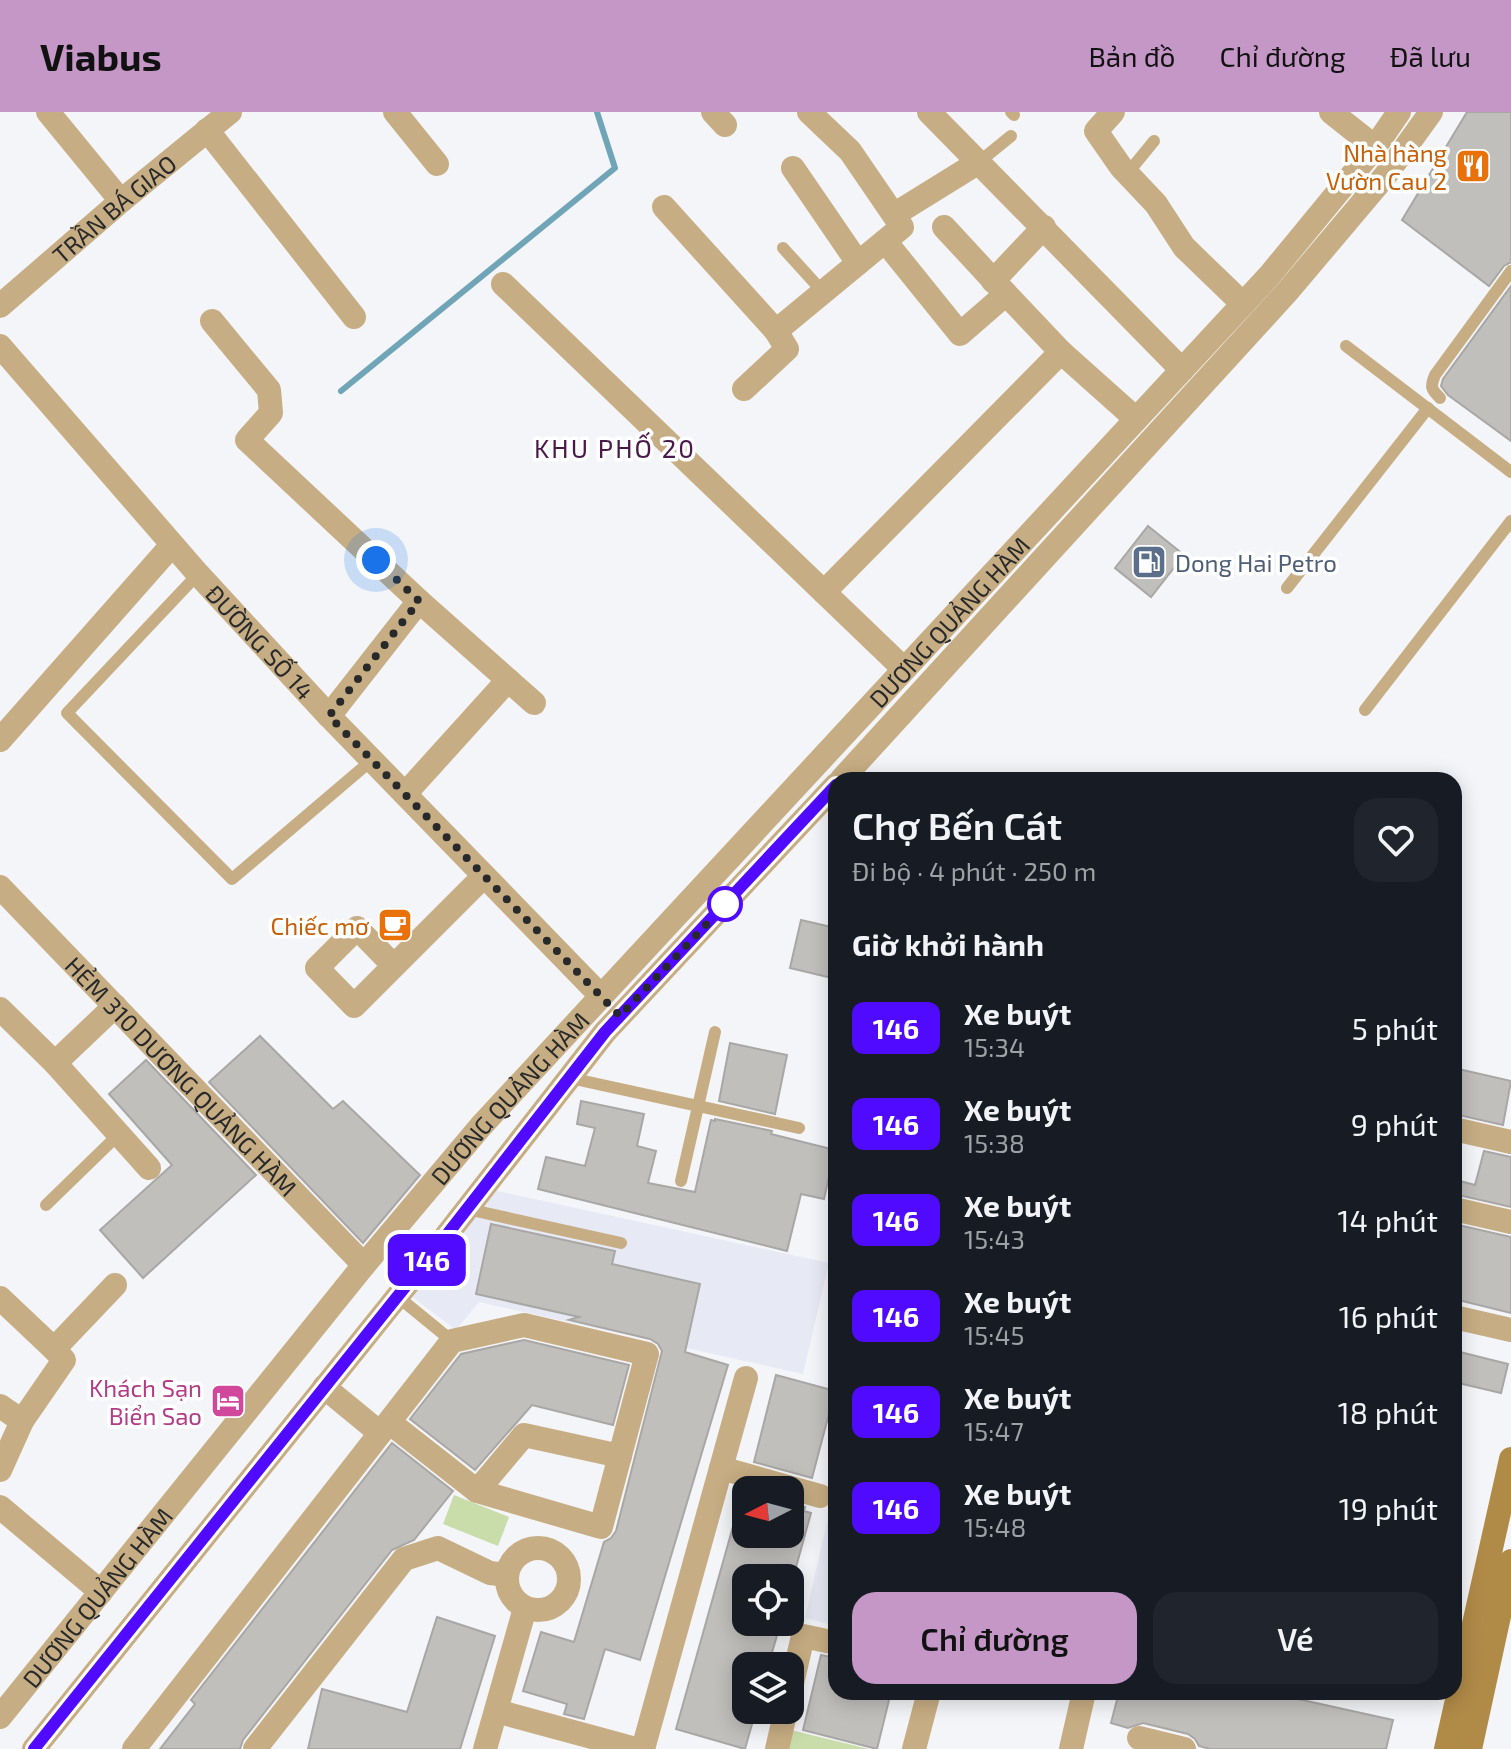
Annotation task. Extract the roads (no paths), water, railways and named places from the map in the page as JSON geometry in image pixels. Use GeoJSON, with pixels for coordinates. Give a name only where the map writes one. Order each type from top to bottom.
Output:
{"type":"FeatureCollection","features":[{"type":"Feature","properties":{"kind":"main road"},"geometry":{"type":"LineString","coordinates":[[1462,1678],[1511,1459]]}},
{"type":"Feature","properties":{"kind":"main road"},"geometry":{"type":"LineString","coordinates":[[1470,1749],[1511,1561]]}},
{"type":"Feature","properties":{"kind":"main road"},"geometry":{"type":"LineString","coordinates":[[1446,1749],[1457,1700]]}},
{"type":"Feature","properties":{"kind":"street"},"geometry":{"type":"LineString","coordinates":[[48,112],[121,201]]}},
{"type":"Feature","properties":{"kind":"street","name":"TRẦN BÁ GIAO"},"geometry":{"type":"LineString","coordinates":[[0,306],[230,112]]}},
{"type":"Feature","properties":{"kind":"street"},"geometry":{"type":"LineString","coordinates":[[395,112],[437,164]]}},
{"type":"Feature","properties":{"kind":"street"},"geometry":{"type":"LineString","coordinates":[[776,331],[902,227],[850,151],[809,112]]}},
{"type":"Feature","properties":{"kind":"street"},"geometry":{"type":"LineString","coordinates":[[929,112],[1182,370]]}},
{"type":"Feature","properties":{"kind":"street"},"geometry":{"type":"LineString","coordinates":[[1113,112],[1096,131],[1127,174],[1156,204],[1184,247],[1243,304]]}},
{"type":"Feature","properties":{"kind":"street"},"geometry":{"type":"LineString","coordinates":[[1331,112],[1375,147]]}},
{"type":"Feature","properties":{"kind":"street","name":"DƯƠNG QUẢNG HÀM"},"geometry":{"type":"LineString","coordinates":[[0,1717],[364,1265],[481,1126],[1269,276],[1375,147],[1399,112]]}},
{"type":"Feature","properties":{"kind":"street","name":"DƯƠNG QUẢNG HÀM"},"geometry":{"type":"LineString","coordinates":[[853,772],[1287,292],[1385,176],[1431,112]]}},
{"type":"Feature","properties":{"kind":"street"},"geometry":{"type":"LineString","coordinates":[[207,130],[354,317]]}},
{"type":"Feature","properties":{"kind":"street"},"geometry":{"type":"LineString","coordinates":[[895,214],[979,162]]}},
{"type":"Feature","properties":{"kind":"street"},"geometry":{"type":"LineString","coordinates":[[793,168],[858,263]]}},
{"type":"Feature","properties":{"kind":"street"},"geometry":{"type":"LineString","coordinates":[[664,207],[776,331],[787,349],[744,389]]}},
{"type":"Feature","properties":{"kind":"street"},"geometry":{"type":"LineString","coordinates":[[944,227],[1061,352],[1136,419]]}},
{"type":"Feature","properties":{"kind":"street"},"geometry":{"type":"LineString","coordinates":[[885,241],[960,334],[1044,227]]}},
{"type":"Feature","properties":{"kind":"street"},"geometry":{"type":"LineString","coordinates":[[503,284],[904,669]]}},
{"type":"Feature","properties":{"kind":"street"},"geometry":{"type":"LineString","coordinates":[[212,321],[269,390],[271,413],[247,440],[419,601],[534,703]]}},
{"type":"Feature","properties":{"kind":"street","name":"ĐƯỜNG SỐ 14"},"geometry":{"type":"LineString","coordinates":[[0,346],[172,545],[329,716],[620,1016]]}},
{"type":"Feature","properties":{"kind":"street"},"geometry":{"type":"LineString","coordinates":[[824,592],[1061,352]]}},
{"type":"Feature","properties":{"kind":"street"},"geometry":{"type":"LineString","coordinates":[[0,740],[172,545]]}},
{"type":"Feature","properties":{"kind":"street"},"geometry":{"type":"LineString","coordinates":[[329,716],[419,601]]}},
{"type":"Feature","properties":{"kind":"street"},"geometry":{"type":"LineString","coordinates":[[405,794],[508,680]]}},
{"type":"Feature","properties":{"kind":"street","name":"DƯƠNG QUẢNG HÀM"},"geometry":{"type":"LineString","coordinates":[[34,1749],[620,1016],[828,799]]}},
{"type":"Feature","properties":{"kind":"street"},"geometry":{"type":"LineString","coordinates":[[394,966],[484,876]]}},
{"type":"Feature","properties":{"kind":"street","name":"HẺM 310 DƯƠNG QUẢNG HÀM"},"geometry":{"type":"LineString","coordinates":[[0,887],[364,1265]]}},
{"type":"Feature","properties":{"kind":"street"},"geometry":{"type":"LineString","coordinates":[[55,1063],[115,1006]]}},
{"type":"Feature","properties":{"kind":"street"},"geometry":{"type":"LineString","coordinates":[[0,1009],[55,1063],[149,1168]]}},
{"type":"Feature","properties":{"kind":"street"},"geometry":{"type":"LineString","coordinates":[[1462,1131],[1511,1142]]}},
{"type":"Feature","properties":{"kind":"street"},"geometry":{"type":"LineString","coordinates":[[1462,1211],[1511,1222]]}},
{"type":"Feature","properties":{"kind":"street"},"geometry":{"type":"LineString","coordinates":[[54,1349],[115,1285]]}},
{"type":"Feature","properties":{"kind":"street"},"geometry":{"type":"LineString","coordinates":[[0,1298],[64,1360],[22,1421],[0,1470]]}},
{"type":"Feature","properties":{"kind":"street"},"geometry":{"type":"LineString","coordinates":[[1462,1319],[1511,1330]]}},
{"type":"Feature","properties":{"kind":"street"},"geometry":{"type":"LineString","coordinates":[[134,1749],[384,1428],[452,1341],[524,1325],[647,1354],[601,1527],[477,1491],[384,1428],[324,1387]]}},
{"type":"Feature","properties":{"kind":"street"},"geometry":{"type":"LineString","coordinates":[[496,1711],[634,1748],[746,1378]]}},
{"type":"Feature","properties":{"kind":"street"},"geometry":{"type":"LineString","coordinates":[[0,1406],[22,1421]]}},
{"type":"Feature","properties":{"kind":"street"},"geometry":{"type":"LineString","coordinates":[[477,1491],[524,1435],[620,1456]]}},
{"type":"Feature","properties":{"kind":"street"},"geometry":{"type":"LineString","coordinates":[[721,1468],[820,1496]]}},
{"type":"Feature","properties":{"kind":"street"},"geometry":{"type":"LineString","coordinates":[[0,1507],[101,1592]]}},
{"type":"Feature","properties":{"kind":"street"},"geometry":{"type":"LineString","coordinates":[[546,1548],[556,1514]]}},
{"type":"Feature","properties":{"kind":"street"},"geometry":{"type":"LineString","coordinates":[[255,1749],[404,1559],[438,1548],[490,1573],[507,1575]]}},
{"type":"Feature","properties":{"kind":"street"},"geometry":{"type":"LineString","coordinates":[[546,1548],[563,1560],[569,1580],[567,1590],[555,1606],[535,1611],[525,1608],[510,1595],[507,1575],[509,1564],[525,1550],[546,1548]]}},
{"type":"Feature","properties":{"kind":"street"},"geometry":{"type":"LineString","coordinates":[[485,1749],[525,1608]]}},
{"type":"Feature","properties":{"kind":"street"},"geometry":{"type":"LineString","coordinates":[[799,1652],[803,1636],[828,1641]]}},
{"type":"Feature","properties":{"kind":"street"},"geometry":{"type":"LineString","coordinates":[[914,1749],[927,1700]]}},
{"type":"Feature","properties":{"kind":"street"},"geometry":{"type":"LineString","coordinates":[[1071,1749],[1076,1700]]}},
{"type":"Feature","properties":{"kind":"street"},"geometry":{"type":"LineString","coordinates":[[777,1749],[783,1724]]}},
{"type":"Feature","properties":{"kind":"street"},"geometry":{"type":"LineString","coordinates":[[1139,1738],[1184,1749]]}},
{"type":"Feature","properties":{"kind":"lane"},"geometry":{"type":"LineString","coordinates":[[979,162],[1011,136]]}},
{"type":"Feature","properties":{"kind":"lane"},"geometry":{"type":"LineString","coordinates":[[1127,174],[1154,141]]}},
{"type":"Feature","properties":{"kind":"lane"},"geometry":{"type":"LineString","coordinates":[[783,248],[823,292]]}},
{"type":"Feature","properties":{"kind":"lane"},"geometry":{"type":"LineString","coordinates":[[1440,398],[1432,389],[1435,375],[1511,271]]}},
{"type":"Feature","properties":{"kind":"lane"},"geometry":{"type":"LineString","coordinates":[[1346,346],[1511,472]]}},
{"type":"Feature","properties":{"kind":"lane"},"geometry":{"type":"LineString","coordinates":[[1287,588],[1428,408]]}},
{"type":"Feature","properties":{"kind":"lane"},"geometry":{"type":"LineString","coordinates":[[1365,710],[1511,521]]}},
{"type":"Feature","properties":{"kind":"lane"},"geometry":{"type":"LineString","coordinates":[[198,574],[67,713],[232,879],[372,760]]}},
{"type":"Feature","properties":{"kind":"lane"},"geometry":{"type":"LineString","coordinates":[[681,1181],[715,1032]]}},
{"type":"Feature","properties":{"kind":"lane"},"geometry":{"type":"LineString","coordinates":[[570,1078],[799,1128]]}},
{"type":"Feature","properties":{"kind":"lane"},"geometry":{"type":"LineString","coordinates":[[46,1205],[119,1134]]}},
{"type":"Feature","properties":{"kind":"lane"},"geometry":{"type":"LineString","coordinates":[[467,1209],[621,1243]]}},
{"type":"Feature","properties":{"kind":"lane"},"geometry":{"type":"LineString","coordinates":[[397,1296],[452,1341]]}},
{"type":"Feature","properties":{"kind":"waterway"},"geometry":{"type":"LineString","coordinates":[[341,391],[615,168],[597,112]]}},
{"type":"Feature","properties":{"kind":"place","name":"Nhà hàng Vườn Cau 2"},"geometry":{"type":"Point","coordinates":[1473,166]}},
{"type":"Feature","properties":{"kind":"place","name":"Dong Hai Petro"},"geometry":{"type":"Point","coordinates":[1149,562]}},
{"type":"Feature","properties":{"kind":"place","name":"Chiếc mơ"},"geometry":{"type":"Point","coordinates":[395,925]}},
{"type":"Feature","properties":{"kind":"place","name":"Khách Sạn Biển Sao"},"geometry":{"type":"Point","coordinates":[228,1401]}},
{"type":"Feature","properties":{"kind":"district","name":"KHU PHỐ 20"},"geometry":{"type":"Point","coordinates":[615,447]}}]}
